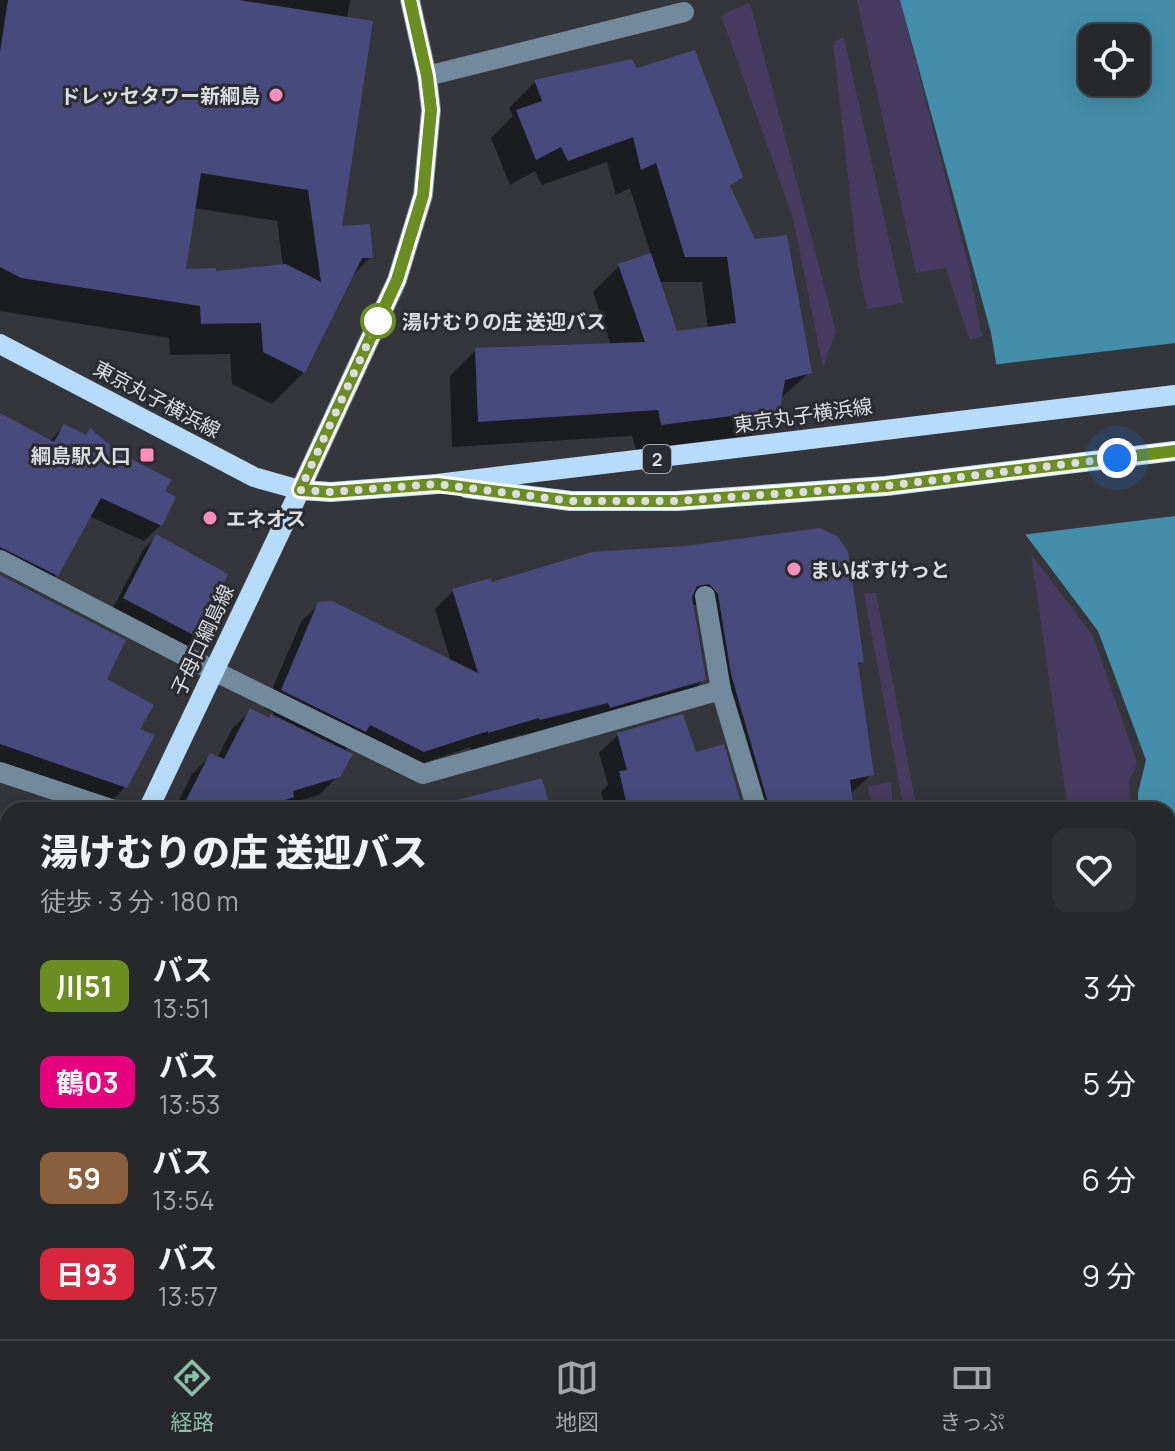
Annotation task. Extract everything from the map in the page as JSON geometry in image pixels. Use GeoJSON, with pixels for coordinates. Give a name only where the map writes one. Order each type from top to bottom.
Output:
{"type":"FeatureCollection","features":[{"type":"Feature","properties":{"kind":"main road","name":"東京丸子横浜線"},"geometry":{"type":"LineString","coordinates":[[0,344],[254,477],[300,490],[331,492],[437,484],[1175,395]]}},
{"type":"Feature","properties":{"kind":"main road","name":"東京丸子横浜線"},"geometry":{"type":"LineString","coordinates":[[437,484],[571,501],[677,501],[886,486],[1175,451]]}},
{"type":"Feature","properties":{"kind":"main road","name":"子母口綱島線"},"geometry":{"type":"LineString","coordinates":[[152,802],[300,490]]}},
{"type":"Feature","properties":{"kind":"street"},"geometry":{"type":"LineString","coordinates":[[300,490],[397,280],[423,195],[431,110],[427,76],[410,0]]}},
{"type":"Feature","properties":{"kind":"street"},"geometry":{"type":"LineString","coordinates":[[427,76],[684,12]]}},
{"type":"Feature","properties":{"kind":"street"},"geometry":{"type":"LineString","coordinates":[[0,560],[214,671],[423,774],[721,690]]}},
{"type":"Feature","properties":{"kind":"street"},"geometry":{"type":"LineString","coordinates":[[705,596],[721,690],[755,802]]}},
{"type":"Feature","properties":{"kind":"street"},"geometry":{"type":"LineString","coordinates":[[0,772],[90,802]]}},
{"type":"Feature","properties":{"kind":"shaded area"},"geometry":{"type":"Polygon","coordinates":[[[857,0],[900,0],[968,265],[982,336],[970,340],[946,268],[916,273],[857,0]]]}},
{"type":"Feature","properties":{"kind":"shaded area"},"geometry":{"type":"Polygon","coordinates":[[[750,3],[836,331],[823,367],[793,218],[721,15],[750,3]]]}},
{"type":"Feature","properties":{"kind":"shaded area"},"geometry":{"type":"Polygon","coordinates":[[[844,37],[903,303],[867,309],[858,265],[833,42],[844,37]]]}},
{"type":"Feature","properties":{"kind":"shaded area"},"geometry":{"type":"Polygon","coordinates":[[[1031,554],[1093,636],[1137,763],[1129,782],[1131,802],[1067,802],[1031,554]]]}},
{"type":"Feature","properties":{"kind":"shaded area"},"geometry":{"type":"Polygon","coordinates":[[[864,593],[876,593],[915,802],[903,802],[864,593]]]}},
{"type":"Feature","properties":{"kind":"shaded area"},"geometry":{"type":"Polygon","coordinates":[[[891,782],[892,802],[871,802],[868,786],[891,782]]]}},
{"type":"Feature","properties":{"kind":"water"},"geometry":{"type":"Polygon","coordinates":[[[900,0],[1175,0],[1175,802],[1138,802],[1146,760],[1098,631],[1025,534],[991,333],[900,0]]]}},
{"type":"Feature","properties":{"kind":"pier"},"geometry":{"type":"Polygon","coordinates":[[[1175,343],[1175,516],[1021,535],[992,365],[1175,343]]]}},
{"type":"Feature","properties":{"kind":"building"},"geometry":{"type":"Polygon","coordinates":[[[8,0],[239,0],[373,21],[342,226],[370,224],[373,258],[362,258],[305,373],[263,352],[261,323],[201,324],[200,306],[21,278],[0,267],[0,52],[8,0]],[[201,173],[186,269],[215,268],[217,271],[286,264],[321,282],[308,190],[201,173]]]}},
{"type":"Feature","properties":{"kind":"building"},"geometry":{"type":"Polygon","coordinates":[[[695,50],[743,177],[730,186],[755,239],[787,235],[812,373],[785,380],[780,410],[661,425],[658,410],[478,422],[475,348],[645,342],[618,264],[651,253],[677,331],[736,323],[727,257],[685,257],[656,163],[641,170],[633,137],[568,161],[561,147],[536,160],[516,110],[542,101],[534,80],[632,59],[637,68],[695,50]]]}},
{"type":"Feature","properties":{"kind":"building"},"geometry":{"type":"Polygon","coordinates":[[[0,413],[54,442],[64,424],[86,435],[90,428],[118,452],[172,480],[165,491],[176,497],[162,526],[101,498],[58,576],[0,547],[0,413]]]}},
{"type":"Feature","properties":{"kind":"building"},"geometry":{"type":"Polygon","coordinates":[[[820,528],[837,536],[848,551],[864,662],[858,663],[874,775],[850,780],[853,802],[768,802],[731,674],[718,594],[709,584],[697,586],[692,597],[706,680],[610,708],[608,703],[539,718],[424,752],[370,725],[366,732],[281,690],[318,602],[332,601],[478,673],[452,589],[491,578],[492,582],[592,552],[685,546],[820,528]]]}},
{"type":"Feature","properties":{"kind":"building"},"geometry":{"type":"Polygon","coordinates":[[[156,534],[228,574],[199,638],[123,598],[156,534]]]}},
{"type":"Feature","properties":{"kind":"building"},"geometry":{"type":"Polygon","coordinates":[[[0,575],[126,640],[107,679],[154,705],[140,729],[155,735],[127,788],[0,744],[0,575]]]}},
{"type":"Feature","properties":{"kind":"building"},"geometry":{"type":"Polygon","coordinates":[[[250,708],[269,718],[271,714],[353,754],[340,777],[293,791],[294,797],[279,802],[185,802],[210,753],[224,759],[250,708]]]}},
{"type":"Feature","properties":{"kind":"building"},"geometry":{"type":"Polygon","coordinates":[[[683,714],[696,752],[724,744],[741,802],[626,802],[619,771],[627,770],[617,733],[683,714]]]}},
{"type":"Feature","properties":{"kind":"building"},"geometry":{"type":"Polygon","coordinates":[[[542,778],[549,802],[458,802],[542,778]]]}},
{"type":"Feature","properties":{"kind":"bus line","name":"川51"},"geometry":{"type":"LineString","coordinates":[[410,0],[427,76],[431,110],[423,195],[397,280],[300,490],[331,492],[437,484],[571,501],[677,501],[886,486],[1175,451]]}},
{"type":"Feature","properties":{"kind":"place","name":"ドレッセタワー新綱島"},"geometry":{"type":"Point","coordinates":[276,95]}},
{"type":"Feature","properties":{"kind":"place","name":"湯けむりの庄 送迎バス"},"geometry":{"type":"Point","coordinates":[378,321]}},
{"type":"Feature","properties":{"kind":"place","name":"綱島駅入口"},"geometry":{"type":"Point","coordinates":[147,455]}},
{"type":"Feature","properties":{"kind":"place","name":"エネオス"},"geometry":{"type":"Point","coordinates":[210,518]}},
{"type":"Feature","properties":{"kind":"place","name":"まいばすけっと"},"geometry":{"type":"Point","coordinates":[794,569]}},
{"type":"Feature","properties":{"kind":"route"},"geometry":{"type":"LineString","coordinates":[[378,321],[300,490],[331,492],[437,484],[571,501],[677,501],[886,486],[1117,458]]}}]}
